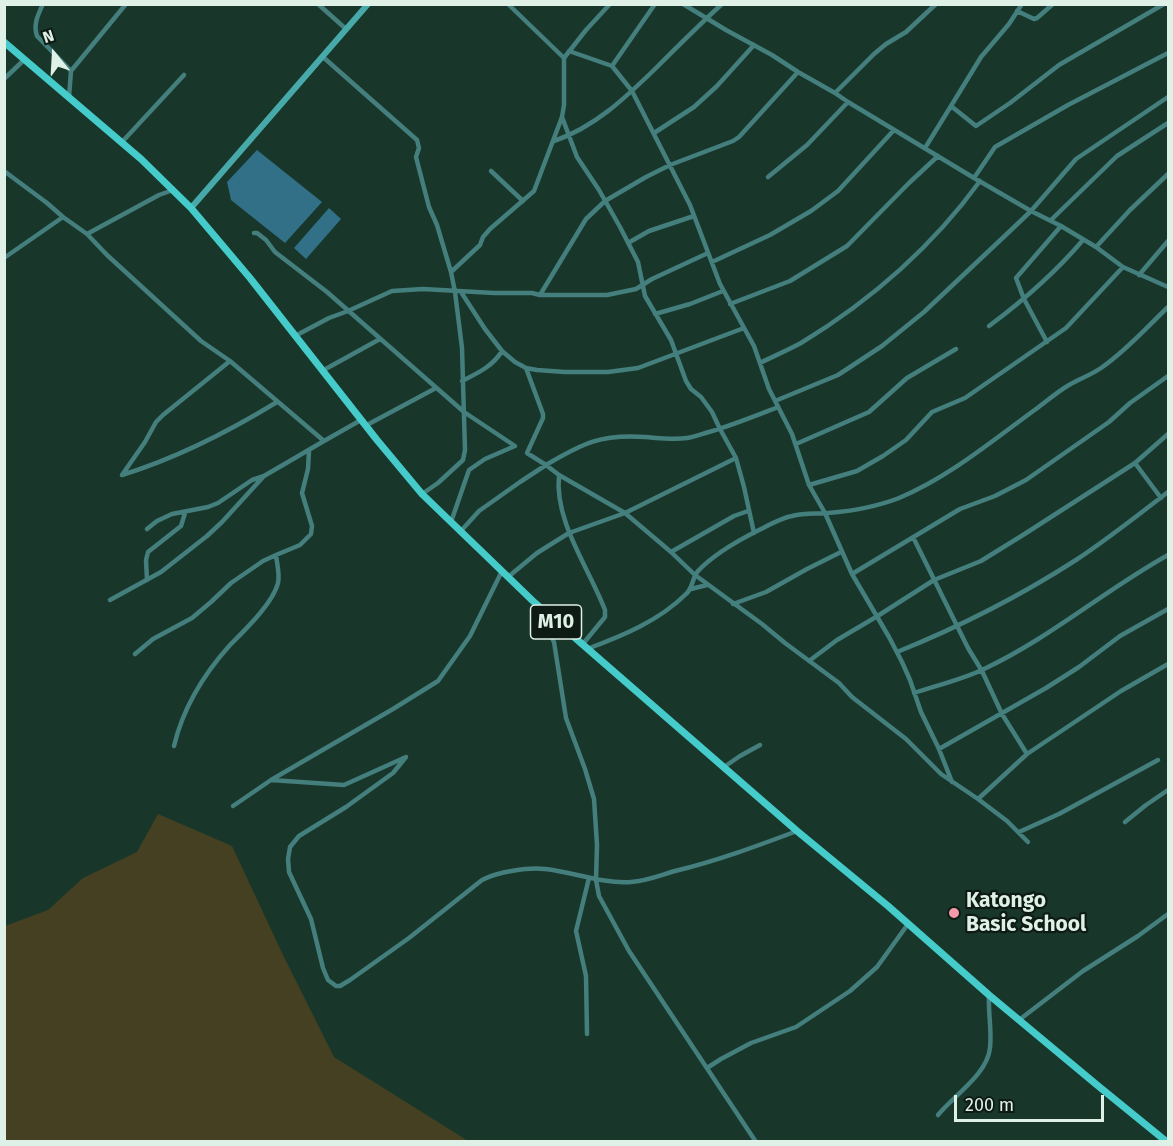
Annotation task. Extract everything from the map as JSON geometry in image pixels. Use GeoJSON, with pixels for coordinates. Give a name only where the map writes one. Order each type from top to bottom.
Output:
{"type":"FeatureCollection","features":[{"type":"Feature","properties":{"kind":"main road"},"geometry":{"type":"LineString","coordinates":[[191,208],[368,4]]}},
{"type":"Feature","properties":{"kind":"main road","name":"M10"},"geometry":{"type":"LineString","coordinates":[[4,42],[122,142],[191,208],[250,278],[363,423],[423,494],[535,603],[989,995],[1167,1142]]}},
{"type":"Feature","properties":{"kind":"street"},"geometry":{"type":"LineString","coordinates":[[43,4],[36,20],[37,36],[71,71]]}},
{"type":"Feature","properties":{"kind":"street"},"geometry":{"type":"LineString","coordinates":[[69,97],[71,71],[126,4]]}},
{"type":"Feature","properties":{"kind":"street"},"geometry":{"type":"LineString","coordinates":[[318,4],[346,29]]}},
{"type":"Feature","properties":{"kind":"street"},"geometry":{"type":"LineString","coordinates":[[508,4],[564,58]]}},
{"type":"Feature","properties":{"kind":"street"},"geometry":{"type":"LineString","coordinates":[[451,272],[480,245],[490,229],[534,191],[562,117],[564,58],[610,4]]}},
{"type":"Feature","properties":{"kind":"street"},"geometry":{"type":"LineString","coordinates":[[612,66],[655,4]]}},
{"type":"Feature","properties":{"kind":"street"},"geometry":{"type":"LineString","coordinates":[[683,4],[836,93],[977,180],[1031,211],[1061,225],[1123,267],[1168,287]]}},
{"type":"Feature","properties":{"kind":"street"},"geometry":{"type":"LineString","coordinates":[[554,141],[602,117],[722,4]]}},
{"type":"Feature","properties":{"kind":"street"},"geometry":{"type":"LineString","coordinates":[[924,4],[929,11]]}},
{"type":"Feature","properties":{"kind":"street"},"geometry":{"type":"LineString","coordinates":[[836,93],[874,54],[906,32],[936,4]]}},
{"type":"Feature","properties":{"kind":"street"},"geometry":{"type":"LineString","coordinates":[[925,147],[981,57],[1009,24],[1022,4]]}},
{"type":"Feature","properties":{"kind":"street"},"geometry":{"type":"LineString","coordinates":[[1017,11],[1034,19],[1053,4]]}},
{"type":"Feature","properties":{"kind":"street"},"geometry":{"type":"LineString","coordinates":[[951,106],[976,126],[1059,65],[1164,4]]}},
{"type":"Feature","properties":{"kind":"street"},"geometry":{"type":"LineString","coordinates":[[654,134],[694,107],[717,86],[754,45]]}},
{"type":"Feature","properties":{"kind":"street"},"geometry":{"type":"LineString","coordinates":[[569,51],[612,66],[632,91],[694,216],[723,291],[754,346],[769,389],[796,444],[809,485],[825,513],[852,574],[897,652],[952,782]]}},
{"type":"Feature","properties":{"kind":"street"},"geometry":{"type":"LineString","coordinates":[[760,363],[799,344],[830,324],[912,260],[959,210],[995,147],[1068,105],[1168,53]]}},
{"type":"Feature","properties":{"kind":"street"},"geometry":{"type":"LineString","coordinates":[[322,57],[417,140],[419,148],[416,157],[429,207],[458,292],[466,440],[463,460],[423,494]]}},
{"type":"Feature","properties":{"kind":"street"},"geometry":{"type":"LineString","coordinates":[[4,79],[25,59]]}},
{"type":"Feature","properties":{"kind":"street"},"geometry":{"type":"LineString","coordinates":[[540,295],[586,219],[606,201],[670,165],[739,137],[798,72]]}},
{"type":"Feature","properties":{"kind":"street"},"geometry":{"type":"LineString","coordinates":[[122,142],[184,75]]}},
{"type":"Feature","properties":{"kind":"street"},"geometry":{"type":"LineString","coordinates":[[460,531],[479,511],[546,465],[578,447],[595,440],[618,436],[688,438],[738,424],[838,375],[882,346],[924,312],[1031,211],[1076,159],[1168,97]]}},
{"type":"Feature","properties":{"kind":"street"},"geometry":{"type":"LineString","coordinates":[[768,177],[814,138],[848,102]]}},
{"type":"Feature","properties":{"kind":"street"},"geometry":{"type":"LineString","coordinates":[[562,117],[577,157],[606,201],[638,262],[645,296],[670,340],[686,381],[712,412],[736,458],[754,533]]}},
{"type":"Feature","properties":{"kind":"street"},"geometry":{"type":"LineString","coordinates":[[1051,220],[1117,156],[1168,123]]}},
{"type":"Feature","properties":{"kind":"street"},"geometry":{"type":"LineString","coordinates":[[712,262],[770,235],[838,192],[894,130]]}},
{"type":"Feature","properties":{"kind":"street"},"geometry":{"type":"LineString","coordinates":[[730,304],[790,281],[847,246],[938,156]]}},
{"type":"Feature","properties":{"kind":"street"},"geometry":{"type":"LineString","coordinates":[[491,171],[523,201]]}},
{"type":"Feature","properties":{"kind":"street"},"geometry":{"type":"LineString","coordinates":[[5,173],[87,234],[193,333],[230,361],[324,441]]}},
{"type":"Feature","properties":{"kind":"street"},"geometry":{"type":"LineString","coordinates":[[1096,247],[1168,174]]}},
{"type":"Feature","properties":{"kind":"street"},"geometry":{"type":"LineString","coordinates":[[87,234],[173,189]]}},
{"type":"Feature","properties":{"kind":"street"},"geometry":{"type":"LineString","coordinates":[[628,243],[649,231],[694,216]]}},
{"type":"Feature","properties":{"kind":"street"},"geometry":{"type":"LineString","coordinates":[[4,258],[63,217]]}},
{"type":"Feature","properties":{"kind":"street"},"geometry":{"type":"LineString","coordinates":[[1047,342],[1024,299],[1016,278],[1061,225]]}},
{"type":"Feature","properties":{"kind":"street"},"geometry":{"type":"LineString","coordinates":[[254,233],[261,235],[275,252],[327,292],[464,412],[559,475],[625,513],[707,585],[839,683],[852,697],[906,739],[941,774],[978,798],[1028,842]]}},
{"type":"Feature","properties":{"kind":"street"},"geometry":{"type":"LineString","coordinates":[[989,326],[1024,299],[1060,266],[1083,240]]}},
{"type":"Feature","properties":{"kind":"street"},"geometry":{"type":"LineString","coordinates":[[1138,275],[1168,241]]}},
{"type":"Feature","properties":{"kind":"street"},"geometry":{"type":"LineString","coordinates":[[295,336],[329,318],[392,291],[423,289],[607,296],[636,289],[708,253]]}},
{"type":"Feature","properties":{"kind":"street"},"geometry":{"type":"LineString","coordinates":[[809,485],[857,471],[906,440],[932,412],[965,398],[1066,328],[1123,267]]}},
{"type":"Feature","properties":{"kind":"street"},"geometry":{"type":"LineString","coordinates":[[655,314],[723,291]]}},
{"type":"Feature","properties":{"kind":"street"},"geometry":{"type":"LineString","coordinates":[[458,292],[502,351],[526,368],[565,372],[638,369],[744,328]]}},
{"type":"Feature","properties":{"kind":"street"},"geometry":{"type":"LineString","coordinates":[[691,589],[695,575],[700,568],[723,551],[790,516],[851,511],[882,504],[920,488],[988,445],[1068,385],[1106,364],[1168,307]]}},
{"type":"Feature","properties":{"kind":"street"},"geometry":{"type":"LineString","coordinates":[[322,371],[380,339]]}},
{"type":"Feature","properties":{"kind":"street"},"geometry":{"type":"LineString","coordinates":[[796,444],[869,412],[906,378],[956,349]]}},
{"type":"Feature","properties":{"kind":"street"},"geometry":{"type":"LineString","coordinates":[[462,381],[495,361],[502,351]]}},
{"type":"Feature","properties":{"kind":"street"},"geometry":{"type":"LineString","coordinates":[[230,361],[156,422],[122,474],[177,455],[277,402]]}},
{"type":"Feature","properties":{"kind":"street"},"geometry":{"type":"LineString","coordinates":[[526,368],[543,414],[527,453]]}},
{"type":"Feature","properties":{"kind":"street"},"geometry":{"type":"LineString","coordinates":[[852,574],[960,509],[995,496],[1026,480],[1109,422],[1130,403],[1168,376]]}},
{"type":"Feature","properties":{"kind":"street"},"geometry":{"type":"LineString","coordinates":[[147,529],[172,514],[184,513],[218,503],[252,480],[264,476],[324,441],[436,388]]}},
{"type":"Feature","properties":{"kind":"street"},"geometry":{"type":"LineString","coordinates":[[808,661],[837,639],[934,580],[981,561],[1023,535],[1135,463],[1168,434]]}},
{"type":"Feature","properties":{"kind":"street"},"geometry":{"type":"LineString","coordinates":[[451,522],[469,470],[485,459],[515,446]]}},
{"type":"Feature","properties":{"kind":"street"},"geometry":{"type":"LineString","coordinates":[[135,654],[153,639],[192,618],[231,583],[263,561],[300,545],[311,534],[312,526],[302,493],[308,470],[309,451]]}},
{"type":"Feature","properties":{"kind":"street"},"geometry":{"type":"LineString","coordinates":[[233,806],[271,780],[393,710],[438,681],[470,636],[505,574],[569,533],[625,513],[736,458]]}},
{"type":"Feature","properties":{"kind":"street"},"geometry":{"type":"LineString","coordinates":[[463,460],[469,470]]}},
{"type":"Feature","properties":{"kind":"street"},"geometry":{"type":"LineString","coordinates":[[1135,463],[1161,498]]}},
{"type":"Feature","properties":{"kind":"street"},"geometry":{"type":"LineString","coordinates":[[559,475],[560,499],[569,533],[606,615],[585,647]]}},
{"type":"Feature","properties":{"kind":"street"},"geometry":{"type":"LineString","coordinates":[[110,600],[161,572],[207,536],[231,514],[264,476]]}},
{"type":"Feature","properties":{"kind":"street"},"geometry":{"type":"LineString","coordinates":[[897,652],[957,626],[1024,591],[1117,532],[1168,492]]}},
{"type":"Feature","properties":{"kind":"street"},"geometry":{"type":"LineString","coordinates":[[671,552],[734,516],[748,511]]}},
{"type":"Feature","properties":{"kind":"street"},"geometry":{"type":"LineString","coordinates":[[147,580],[148,552],[181,526],[184,513]]}},
{"type":"Feature","properties":{"kind":"street"},"geometry":{"type":"LineString","coordinates":[[913,537],[957,626],[982,670],[1002,714],[1027,754]]}},
{"type":"Feature","properties":{"kind":"street"},"geometry":{"type":"LineString","coordinates":[[733,604],[766,592],[841,552]]}},
{"type":"Feature","properties":{"kind":"street"},"geometry":{"type":"LineString","coordinates":[[174,746],[181,721],[195,692],[275,591],[279,579],[276,555]]}},
{"type":"Feature","properties":{"kind":"street"},"geometry":{"type":"LineString","coordinates":[[914,693],[982,670],[1026,647],[1168,555]]}},
{"type":"Feature","properties":{"kind":"street"},"geometry":{"type":"LineString","coordinates":[[585,647],[627,633],[667,610],[691,589],[707,585]]}},
{"type":"Feature","properties":{"kind":"street"},"geometry":{"type":"LineString","coordinates":[[535,603],[554,642],[566,718],[594,799],[597,844],[596,880],[599,896],[629,951],[756,1142]]}},
{"type":"Feature","properties":{"kind":"street"},"geometry":{"type":"LineString","coordinates":[[939,749],[1071,672],[1120,636],[1167,613]]}},
{"type":"Feature","properties":{"kind":"street"},"geometry":{"type":"LineString","coordinates":[[978,798],[1027,754],[1121,691],[1168,664]]}},
{"type":"Feature","properties":{"kind":"street"},"geometry":{"type":"LineString","coordinates":[[724,767],[760,745]]}},
{"type":"Feature","properties":{"kind":"street"},"geometry":{"type":"LineString","coordinates":[[271,780],[344,785],[406,757],[393,773],[346,807],[299,836],[290,848],[289,872],[311,919],[323,968],[328,980],[336,986],[350,980],[409,938],[491,875],[543,868],[596,880],[619,882],[641,880],[688,868],[797,831]]}},
{"type":"Feature","properties":{"kind":"street"},"geometry":{"type":"LineString","coordinates":[[1019,832],[1059,814],[1158,760]]}},
{"type":"Feature","properties":{"kind":"street"},"geometry":{"type":"LineString","coordinates":[[1125,822],[1168,790]]}},
{"type":"Feature","properties":{"kind":"street"},"geometry":{"type":"LineString","coordinates":[[587,1034],[586,976],[576,931],[590,878]]}},
{"type":"Feature","properties":{"kind":"street"},"geometry":{"type":"LineString","coordinates":[[1019,1020],[1083,971],[1168,914]]}},
{"type":"Feature","properties":{"kind":"street"},"geometry":{"type":"LineString","coordinates":[[707,1068],[751,1043],[796,1027],[850,991],[877,967],[908,924]]}},
{"type":"Feature","properties":{"kind":"street"},"geometry":{"type":"LineString","coordinates":[[938,1115],[973,1080],[990,1052],[989,995]]}},
{"type":"Feature","properties":{"kind":"shaded area"},"geometry":{"type":"Polygon","coordinates":[[[158,814],[232,846],[334,1057],[465,1141],[5,1141],[5,926],[48,910],[83,878],[137,852],[158,814]]]}},
{"type":"Feature","properties":{"kind":"water"},"geometry":{"type":"Polygon","coordinates":[[[257,150],[322,202],[285,243],[231,200],[227,182],[257,150]]]}},
{"type":"Feature","properties":{"kind":"water"},"geometry":{"type":"Polygon","coordinates":[[[329,208],[341,219],[306,259],[294,248],[329,208]]]}},
{"type":"Feature","properties":{"kind":"place","name":"Katongo Basic School"},"geometry":{"type":"Point","coordinates":[954,913]}}]}
